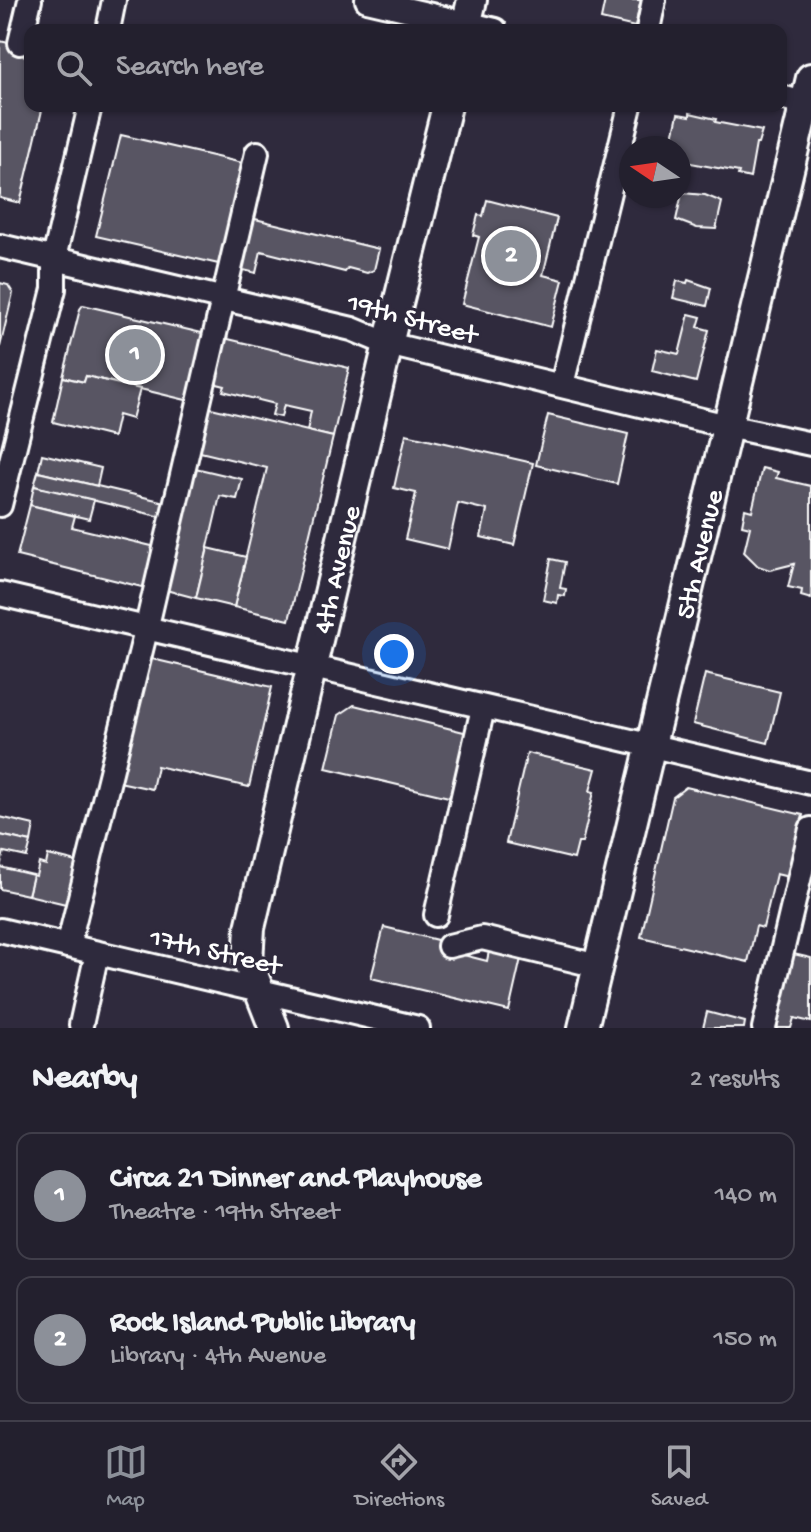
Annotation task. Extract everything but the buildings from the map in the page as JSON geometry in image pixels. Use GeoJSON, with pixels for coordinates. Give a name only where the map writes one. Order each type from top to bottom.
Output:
{"type":"FeatureCollection","features":[{"type":"Feature","properties":{"kind":"main road","name":"5th Avenue"},"geometry":{"type":"LineString","coordinates":[[583,1028],[727,426],[802,96]]}},
{"type":"Feature","properties":{"kind":"main road","name":"4th Avenue"},"geometry":{"type":"LineString","coordinates":[[274,1028],[248,962],[250,928],[446,112]]}},
{"type":"Feature","properties":{"kind":"street"},"geometry":{"type":"LineString","coordinates":[[24,24],[30,0]]}},
{"type":"Feature","properties":{"kind":"street"},"geometry":{"type":"LineString","coordinates":[[109,24],[114,0]]}},
{"type":"Feature","properties":{"kind":"street"},"geometry":{"type":"LineString","coordinates":[[367,0],[468,18]]}},
{"type":"Feature","properties":{"kind":"street"},"geometry":{"type":"LineString","coordinates":[[649,24],[654,0]]}},
{"type":"Feature","properties":{"kind":"street"},"geometry":{"type":"LineString","coordinates":[[20,43],[24,26]]}},
{"type":"Feature","properties":{"kind":"street"},"geometry":{"type":"LineString","coordinates":[[0,505],[11,422],[54,289],[54,258],[89,112]]}},
{"type":"Feature","properties":{"kind":"street"},"geometry":{"type":"LineString","coordinates":[[562,385],[629,112]]}},
{"type":"Feature","properties":{"kind":"street"},"geometry":{"type":"LineString","coordinates":[[68,946],[146,630],[257,153]]}},
{"type":"Feature","properties":{"kind":"street","name":"19th Street"},"geometry":{"type":"LineString","coordinates":[[0,246],[352,329],[388,344],[811,444]]}},
{"type":"Feature","properties":{"kind":"street"},"geometry":{"type":"LineString","coordinates":[[0,594],[811,783]]}},
{"type":"Feature","properties":{"kind":"street"},"geometry":{"type":"LineString","coordinates":[[436,915],[483,708]]}},
{"type":"Feature","properties":{"kind":"street"},"geometry":{"type":"LineString","coordinates":[[764,1028],[811,829]]}},
{"type":"Feature","properties":{"kind":"street","name":"17th Street"},"geometry":{"type":"LineString","coordinates":[[0,930],[259,990],[387,1024],[418,1028]]}},
{"type":"Feature","properties":{"kind":"street"},"geometry":{"type":"LineString","coordinates":[[449,946],[482,938],[598,966]]}},
{"type":"Feature","properties":{"kind":"street"},"geometry":{"type":"LineString","coordinates":[[81,1025],[97,953]]}},
{"type":"Feature","properties":{"kind":"place","name":"Rock Island Public Library"},"geometry":{"type":"Point","coordinates":[511,256]}},
{"type":"Feature","properties":{"kind":"place","name":"Circa 21 Dinner and Playhouse"},"geometry":{"type":"Point","coordinates":[135,355]}}]}
